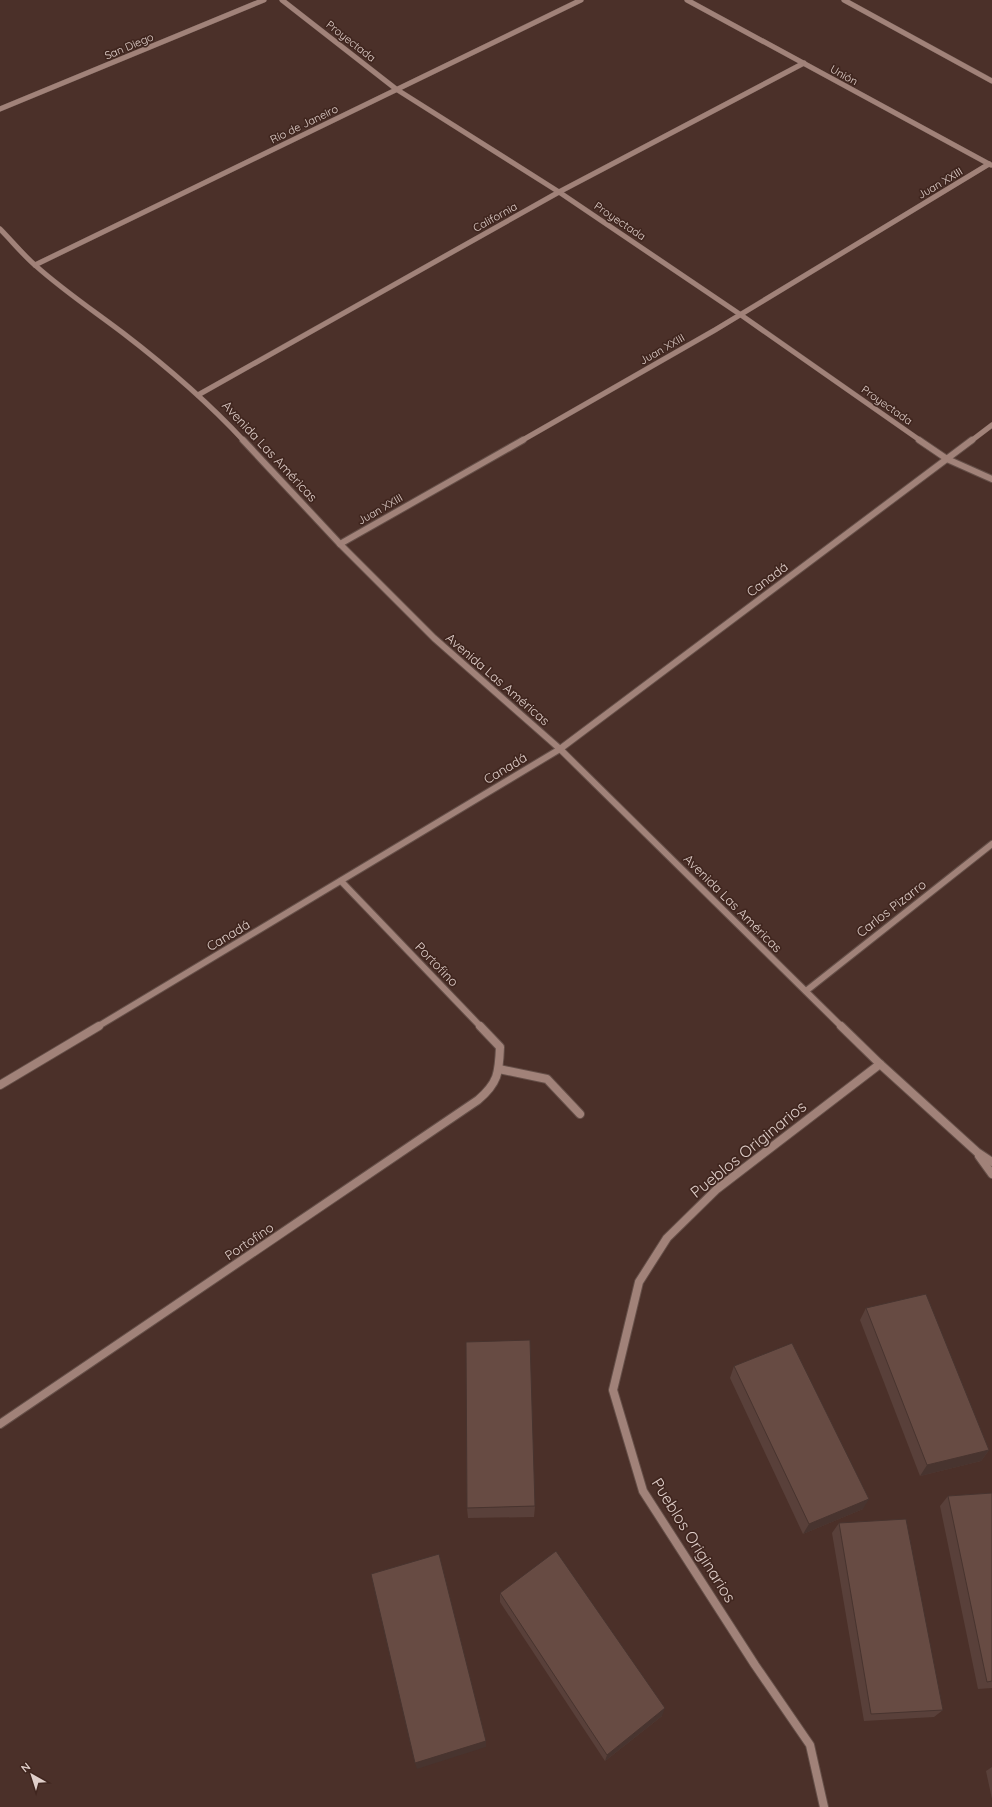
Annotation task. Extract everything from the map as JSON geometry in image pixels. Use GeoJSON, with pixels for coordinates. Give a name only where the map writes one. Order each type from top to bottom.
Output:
{"type":"FeatureCollection","features":[{"type":"Feature","properties":{"kind":"street","name":"San Diego"},"geometry":{"type":"LineString","coordinates":[[0,109],[264,0]]}},
{"type":"Feature","properties":{"kind":"street","name":"Proyectada"},"geometry":{"type":"LineString","coordinates":[[282,0],[396,89],[559,192],[741,315],[947,459],[992,479]]}},
{"type":"Feature","properties":{"kind":"street","name":"Río de Janeiro"},"geometry":{"type":"LineString","coordinates":[[35,265],[581,0]]}},
{"type":"Feature","properties":{"kind":"street","name":"Unión"},"geometry":{"type":"LineString","coordinates":[[687,0],[990,165]]}},
{"type":"Feature","properties":{"kind":"street"},"geometry":{"type":"LineString","coordinates":[[844,0],[992,81]]}},
{"type":"Feature","properties":{"kind":"street","name":"California"},"geometry":{"type":"LineString","coordinates":[[198,395],[559,192],[804,63]]}},
{"type":"Feature","properties":{"kind":"street","name":"Juan XXIII"},"geometry":{"type":"LineString","coordinates":[[340,544],[741,315],[990,165]]}},
{"type":"Feature","properties":{"kind":"street","name":"Avenida Las Américas"},"geometry":{"type":"LineString","coordinates":[[0,229],[35,265],[124,334],[224,418],[340,544],[434,638],[560,749],[880,1064],[977,1152],[992,1162]]}},
{"type":"Feature","properties":{"kind":"street","name":"Canadá"},"geometry":{"type":"LineString","coordinates":[[0,1085],[560,749],[992,425]]}},
{"type":"Feature","properties":{"kind":"street","name":"Carlos Pizarro"},"geometry":{"type":"LineString","coordinates":[[806,991],[992,844]]}},
{"type":"Feature","properties":{"kind":"street","name":"Portofino"},"geometry":{"type":"LineString","coordinates":[[0,1424],[468,1108],[488,1092],[496,1082],[499,1069],[500,1047],[341,881]]}},
{"type":"Feature","properties":{"kind":"street","name":"Pueblos Originarios"},"geometry":{"type":"LineString","coordinates":[[824,1807],[824,1798],[810,1745],[755,1665],[643,1491],[613,1390],[639,1282],[667,1238],[717,1189],[880,1064]]}},
{"type":"Feature","properties":{"kind":"street"},"geometry":{"type":"LineString","coordinates":[[499,1069],[547,1079],[580,1114]]}},
{"type":"Feature","properties":{"kind":"street","name":"Avenida Las Américas"},"geometry":{"type":"LineString","coordinates":[[977,1152],[992,1174]]}},
{"type":"Feature","properties":{"kind":"building"},"geometry":{"type":"Polygon","coordinates":[[[926,1294],[989,1450],[927,1465],[866,1308],[926,1294]]]}},
{"type":"Feature","properties":{"kind":"building"},"geometry":{"type":"Polygon","coordinates":[[[530,1340],[535,1506],[467,1508],[466,1342],[530,1340]]]}},
{"type":"Feature","properties":{"kind":"building"},"geometry":{"type":"Polygon","coordinates":[[[792,1343],[869,1499],[809,1524],[734,1366],[792,1343]]]}},
{"type":"Feature","properties":{"kind":"building"},"geometry":{"type":"Polygon","coordinates":[[[992,1493],[992,1681],[987,1682],[948,1496],[992,1493]]]}},
{"type":"Feature","properties":{"kind":"building"},"geometry":{"type":"Polygon","coordinates":[[[906,1519],[943,1710],[871,1714],[839,1523],[906,1519]]]}},
{"type":"Feature","properties":{"kind":"building"},"geometry":{"type":"Polygon","coordinates":[[[556,1551],[665,1708],[607,1755],[500,1593],[556,1551]]]}},
{"type":"Feature","properties":{"kind":"building"},"geometry":{"type":"Polygon","coordinates":[[[439,1554],[486,1741],[415,1763],[371,1574],[439,1554]]]}}]}
